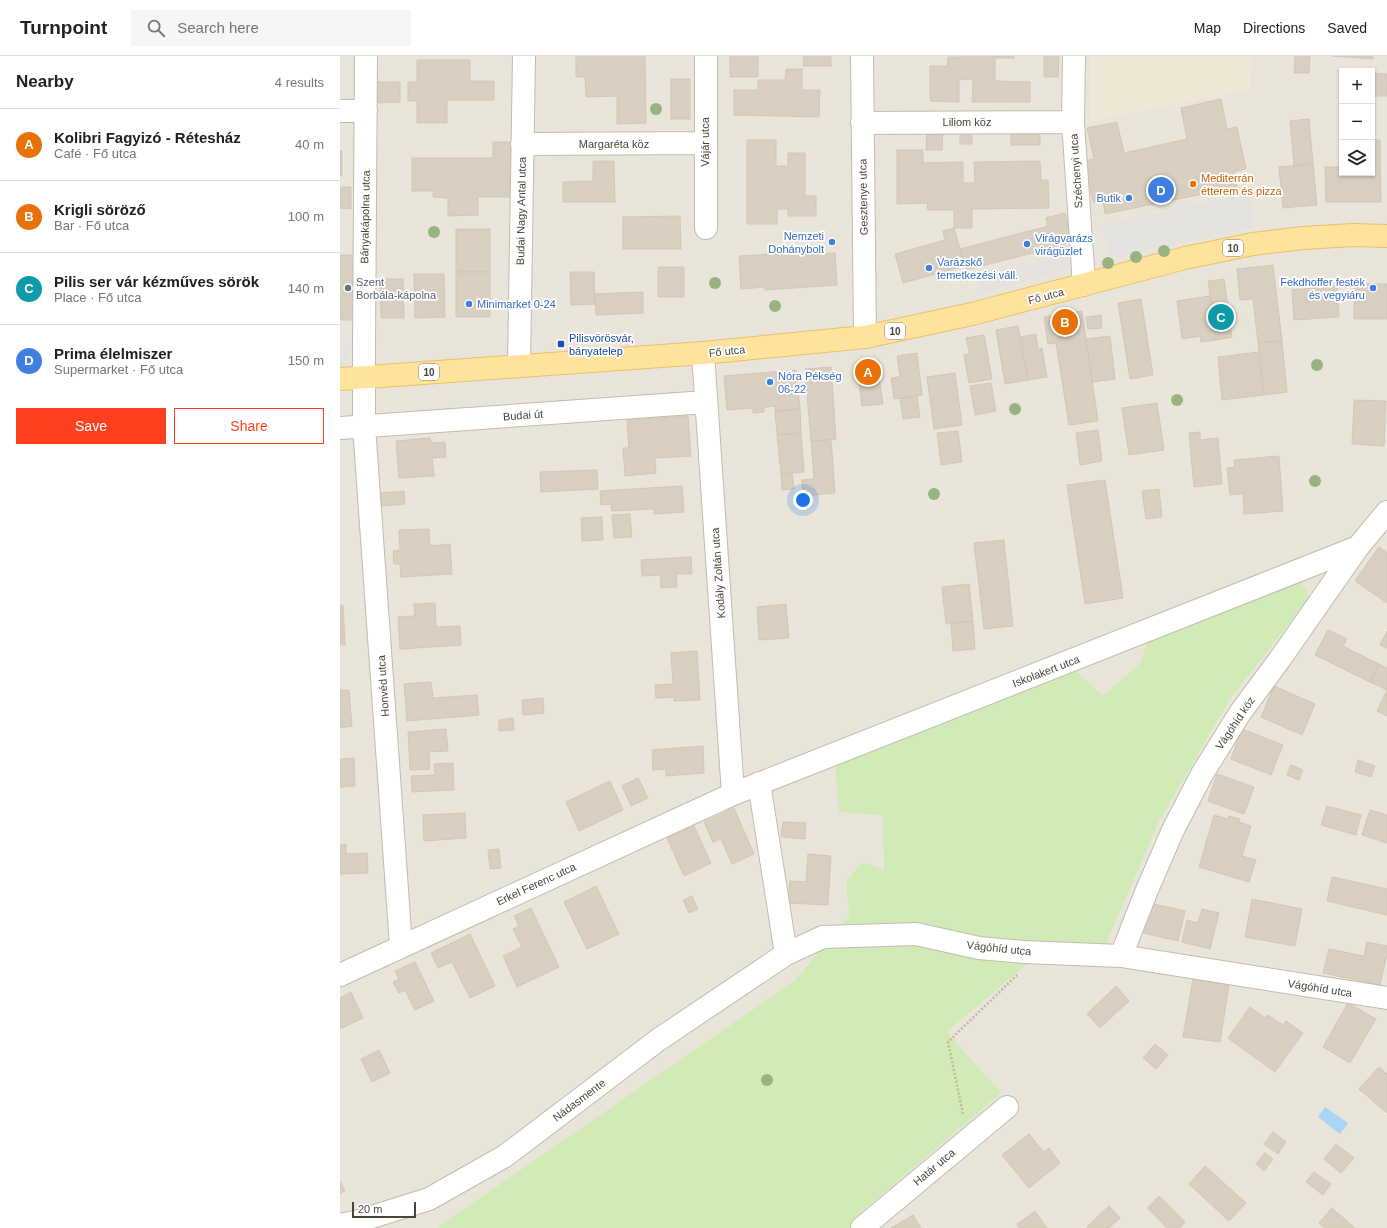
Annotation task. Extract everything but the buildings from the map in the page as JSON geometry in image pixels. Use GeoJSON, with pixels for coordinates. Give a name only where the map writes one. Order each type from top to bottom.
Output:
{"type":"FeatureCollection","features":[{"type":"Feature","properties":{"kind":"main road","name":"Fő utca"},"geometry":{"type":"LineString","coordinates":[[703,353],[865,337],[972,314],[1186,258],[1253,244],[1353,235],[1387,236]]}},
{"type":"Feature","properties":{"kind":"main road","name":"10"},"geometry":{"type":"LineString","coordinates":[[340,378],[703,353]]}},
{"type":"Feature","properties":{"kind":"street","name":"Bányakápolna utca"},"geometry":{"type":"LineString","coordinates":[[364,426],[366,56]]}},
{"type":"Feature","properties":{"kind":"street","name":"Budai Nagy Antal utca"},"geometry":{"type":"LineString","coordinates":[[519,366],[524,56]]}},
{"type":"Feature","properties":{"kind":"street","name":"Vájár utca"},"geometry":{"type":"LineString","coordinates":[[706,56],[706,228]]}},
{"type":"Feature","properties":{"kind":"street","name":"Gesztenye utca"},"geometry":{"type":"LineString","coordinates":[[862,56],[865,337]]}},
{"type":"Feature","properties":{"kind":"street","name":"Széchenyi utca"},"geometry":{"type":"LineString","coordinates":[[1074,56],[1073,122],[1083,285]]}},
{"type":"Feature","properties":{"kind":"street"},"geometry":{"type":"LineString","coordinates":[[340,111],[366,111]]}},
{"type":"Feature","properties":{"kind":"street","name":"Liliom köz"},"geometry":{"type":"LineString","coordinates":[[862,123],[1073,122]]}},
{"type":"Feature","properties":{"kind":"street","name":"Margaréta köz"},"geometry":{"type":"LineString","coordinates":[[522,144],[705,143]]}},
{"type":"Feature","properties":{"kind":"street","name":"Kodály Zoltán utca"},"geometry":{"type":"LineString","coordinates":[[703,353],[733,794]]}},
{"type":"Feature","properties":{"kind":"street","name":"Budai út"},"geometry":{"type":"LineString","coordinates":[[340,428],[706,402]]}},
{"type":"Feature","properties":{"kind":"street","name":"Honvéd utca"},"geometry":{"type":"LineString","coordinates":[[364,426],[401,946]]}},
{"type":"Feature","properties":{"kind":"street","name":"Vágóhíd köz"},"geometry":{"type":"LineString","coordinates":[[1121,956],[1164,850],[1202,774],[1240,713],[1280,659],[1358,547],[1387,512]]}},
{"type":"Feature","properties":{"kind":"street","name":"Iskolakert utca"},"geometry":{"type":"LineString","coordinates":[[733,794],[1358,547]]}},
{"type":"Feature","properties":{"kind":"street"},"geometry":{"type":"LineString","coordinates":[[759,783],[786,954]]}},
{"type":"Feature","properties":{"kind":"street","name":"Erkel Ferenc utca"},"geometry":{"type":"LineString","coordinates":[[340,975],[733,794]]}},
{"type":"Feature","properties":{"kind":"street","name":"Vágóhíd utca"},"geometry":{"type":"LineString","coordinates":[[786,954],[823,937],[916,934],[979,948],[1024,952],[1121,956],[1387,998]]}},
{"type":"Feature","properties":{"kind":"street","name":"Nádasmente"},"geometry":{"type":"LineString","coordinates":[[349,1223],[429,1199],[505,1156],[658,1040],[786,954]]}},
{"type":"Feature","properties":{"kind":"street","name":"Határ utca"},"geometry":{"type":"LineString","coordinates":[[862,1228],[1007,1107]]}},
{"type":"Feature","properties":{"kind":"path"},"geometry":{"type":"LineString","coordinates":[[968,1138],[948,1042],[1021,971],[1024,952]]}},
{"type":"Feature","properties":{"kind":"shaded area"},"geometry":{"type":"Polygon","coordinates":[[[340,56],[1387,56],[1387,1228],[851,1228],[853,1219],[947,1032],[1033,959],[1099,960],[1159,822],[1230,699],[1310,597],[1148,640],[1140,663],[1103,697],[882,815],[884,870],[846,881],[849,917],[794,981],[436,1228],[340,1228],[340,56]]]}},
{"type":"Feature","properties":{"kind":"shaded area"},"geometry":{"type":"Polygon","coordinates":[[[1090,56],[1251,56],[1250,89],[1090,122],[1090,56]]]}},
{"type":"Feature","properties":{"kind":"shaded area"},"geometry":{"type":"Polygon","coordinates":[[[1248,193],[1255,227],[1110,259],[1102,225],[1248,193]]]}},
{"type":"Feature","properties":{"kind":"shaded area"},"geometry":{"type":"Polygon","coordinates":[[[1068,255],[1071,269],[982,293],[978,279],[1068,255]]]}},
{"type":"Feature","properties":{"kind":"shaded area"},"geometry":{"type":"Polygon","coordinates":[[[355,345],[341,370],[340,370],[340,346],[355,345]]]}},
{"type":"Feature","properties":{"kind":"green space"},"geometry":{"type":"Polygon","coordinates":[[[1300,581],[1310,597],[1230,699],[1159,822],[1099,960],[1033,959],[947,1032],[1001,1093],[853,1219],[851,1228],[436,1228],[794,981],[849,917],[846,881],[863,862],[884,870],[882,815],[839,812],[835,762],[1074,669],[1103,696],[1140,663],[1148,640],[1300,581]]]}},
{"type":"Feature","properties":{"kind":"water"},"geometry":{"type":"Polygon","coordinates":[[[1325,1107],[1348,1123],[1340,1134],[1318,1117],[1325,1107]]]}},
{"type":"Feature","properties":{"kind":"place","name":"Mediterrán étterem és pizza"},"geometry":{"type":"Point","coordinates":[1193,184]}},
{"type":"Feature","properties":{"kind":"place","name":"Prima élelmiszer"},"geometry":{"type":"Point","coordinates":[1161,190]}},
{"type":"Feature","properties":{"kind":"place","name":"Butik"},"geometry":{"type":"Point","coordinates":[1129,198]}},
{"type":"Feature","properties":{"kind":"place","name":"Nemzeti Dohánybolt"},"geometry":{"type":"Point","coordinates":[832,242]}},
{"type":"Feature","properties":{"kind":"place","name":"Virágvarázs virágüzlet"},"geometry":{"type":"Point","coordinates":[1027,244]}},
{"type":"Feature","properties":{"kind":"place","name":"Varázskő temetkezési váll."},"geometry":{"type":"Point","coordinates":[929,268]}},
{"type":"Feature","properties":{"kind":"place","name":"Szent Borbála-kápolna"},"geometry":{"type":"Point","coordinates":[348,288]}},
{"type":"Feature","properties":{"kind":"place","name":"Fekdhoffer festék és vegyiáru"},"geometry":{"type":"Point","coordinates":[1373,288]}},
{"type":"Feature","properties":{"kind":"place","name":"Minimarket 0-24"},"geometry":{"type":"Point","coordinates":[469,304]}},
{"type":"Feature","properties":{"kind":"place","name":"Pilis ser vár kézműves sörök"},"geometry":{"type":"Point","coordinates":[1221,317]}},
{"type":"Feature","properties":{"kind":"place","name":"Krigli söröző"},"geometry":{"type":"Point","coordinates":[1065,322]}},
{"type":"Feature","properties":{"kind":"place","name":"Pilisvörösvár, bányatelep"},"geometry":{"type":"Point","coordinates":[561,344]}},
{"type":"Feature","properties":{"kind":"place","name":"Kolibri Fagyizó - Rétesház"},"geometry":{"type":"Point","coordinates":[868,372]}},
{"type":"Feature","properties":{"kind":"place","name":"Nóra Pékség 06-22"},"geometry":{"type":"Point","coordinates":[770,382]}}]}
